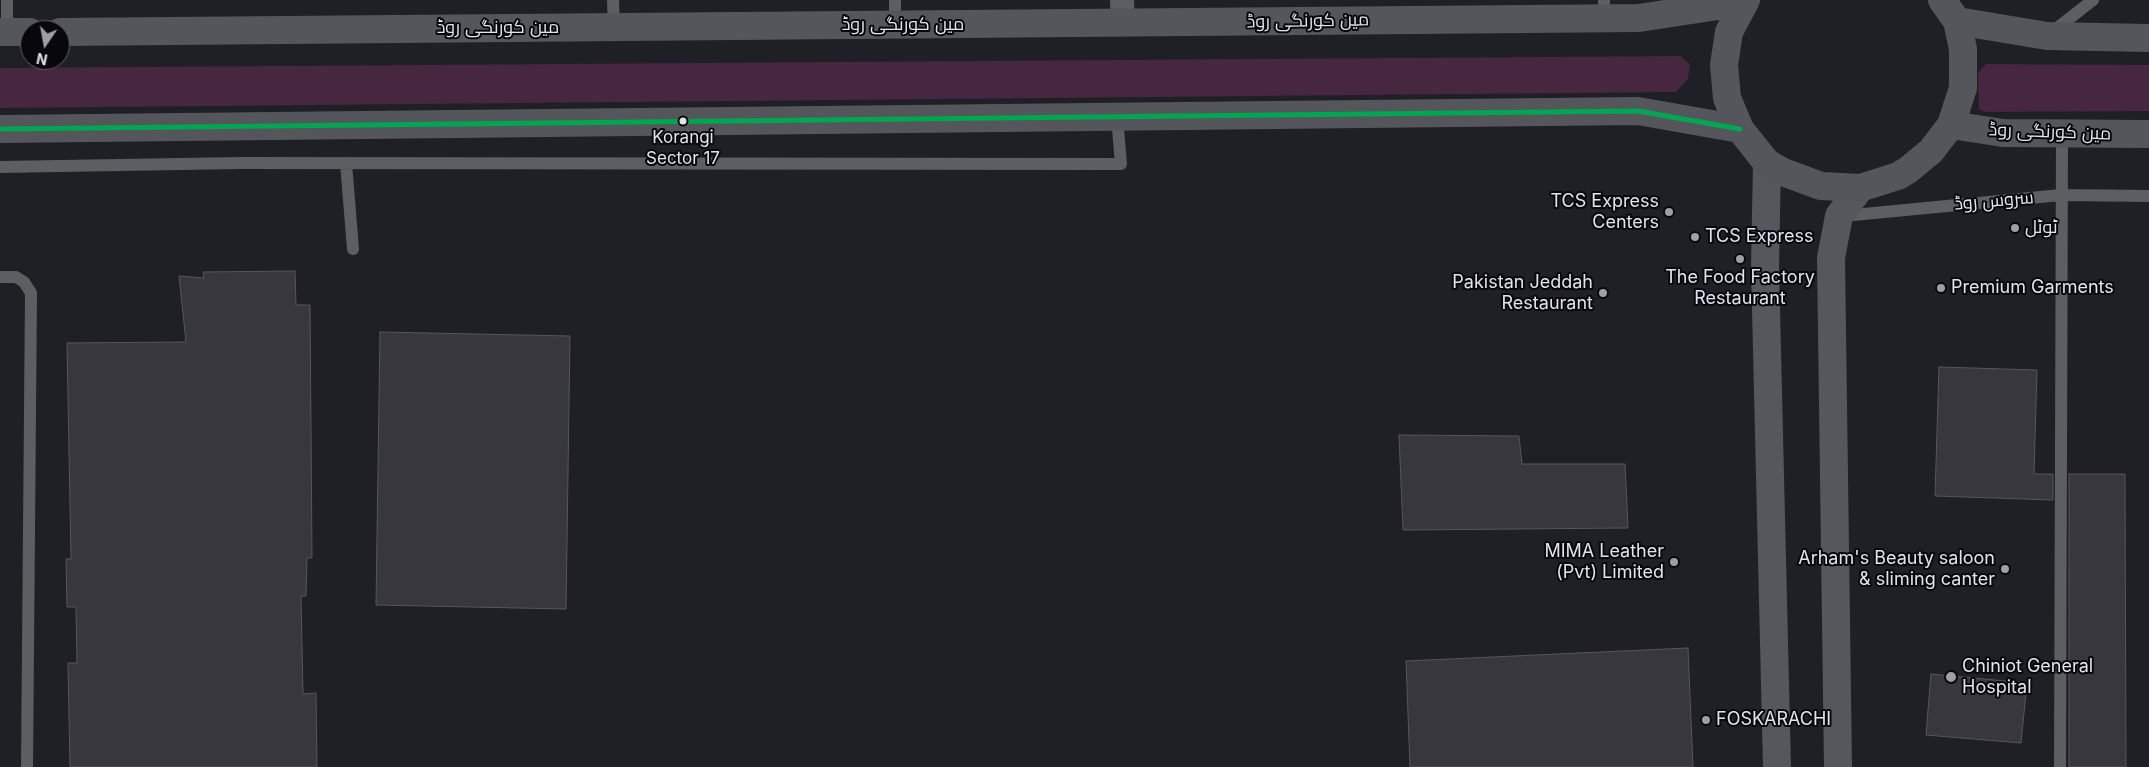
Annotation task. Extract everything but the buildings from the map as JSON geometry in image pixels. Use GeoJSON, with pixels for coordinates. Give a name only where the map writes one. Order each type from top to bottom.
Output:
{"type":"FeatureCollection","features":[{"type":"Feature","properties":{"kind":"main road","name":"مین کورنگی روڈ"},"geometry":{"type":"LineString","coordinates":[[70,32],[614,27],[895,12],[1604,9],[1639,18],[1745,1]]}},
{"type":"Feature","properties":{"kind":"main road"},"geometry":{"type":"LineString","coordinates":[[1745,1],[1730,32],[1724,65],[1727,98],[1740,129],[1767,163],[1784,172],[1821,186],[1860,188],[1898,176],[1908,170],[1932,151],[1951,125],[1963,88],[1963,49],[1949,10]]}},
{"type":"Feature","properties":{"kind":"main road"},"geometry":{"type":"LineString","coordinates":[[1949,10],[2047,36],[2149,38]]}},
{"type":"Feature","properties":{"kind":"main road"},"geometry":{"type":"LineString","coordinates":[[0,130],[1638,111],[1740,129]]}},
{"type":"Feature","properties":{"kind":"main road","name":"مین کورنگی روڈ"},"geometry":{"type":"LineString","coordinates":[[1951,125],[2003,133],[2149,134]]}},
{"type":"Feature","properties":{"kind":"street"},"geometry":{"type":"LineString","coordinates":[[1767,163],[1765,268],[1777,767]]}},
{"type":"Feature","properties":{"kind":"street"},"geometry":{"type":"LineString","coordinates":[[1838,767],[1831,258],[1839,216],[1860,188]]}},
{"type":"Feature","properties":{"kind":"lane"},"geometry":{"type":"LineString","coordinates":[[6,0],[12,32]]}},
{"type":"Feature","properties":{"kind":"lane"},"geometry":{"type":"LineString","coordinates":[[613,0],[614,27]]}},
{"type":"Feature","properties":{"kind":"lane"},"geometry":{"type":"LineString","coordinates":[[2047,36],[2093,0]]}},
{"type":"Feature","properties":{"kind":"lane"},"geometry":{"type":"LineString","coordinates":[[0,167],[346,163],[1121,164],[1117,117]]}},
{"type":"Feature","properties":{"kind":"lane"},"geometry":{"type":"LineString","coordinates":[[2060,767],[2062,134]]}},
{"type":"Feature","properties":{"kind":"lane"},"geometry":{"type":"LineString","coordinates":[[346,163],[353,249]]}},
{"type":"Feature","properties":{"kind":"lane","name":"سروس روڈ"},"geometry":{"type":"LineString","coordinates":[[1839,216],[2061,195],[2149,196]]}},
{"type":"Feature","properties":{"kind":"lane"},"geometry":{"type":"LineString","coordinates":[[0,277],[16,277],[24,282],[31,293],[27,767]]}},
{"type":"Feature","properties":{"kind":"shaded area"},"geometry":{"type":"Polygon","coordinates":[[[1680,56],[1690,64],[1688,79],[1676,92],[0,108],[0,68],[70,70],[70,68],[1680,56]]]}},
{"type":"Feature","properties":{"kind":"shaded area"},"geometry":{"type":"Polygon","coordinates":[[[1986,64],[2149,65],[2149,111],[1985,112],[1979,109],[1978,73],[1986,64]]]}},
{"type":"Feature","properties":{"kind":"transit line"},"geometry":{"type":"LineString","coordinates":[[0,129],[1638,111],[1740,129]]}},
{"type":"Feature","properties":{"kind":"place","name":"Korangi Sector 17"},"geometry":{"type":"Point","coordinates":[683,121]}},
{"type":"Feature","properties":{"kind":"place","name":"TCS Express Centers"},"geometry":{"type":"Point","coordinates":[1669,212]}},
{"type":"Feature","properties":{"kind":"place","name":"ٹوٹل"},"geometry":{"type":"Point","coordinates":[2015,228]}},
{"type":"Feature","properties":{"kind":"place","name":"TCS Express"},"geometry":{"type":"Point","coordinates":[1695,237]}},
{"type":"Feature","properties":{"kind":"place","name":"The Food Factory Restaurant"},"geometry":{"type":"Point","coordinates":[1740,259]}},
{"type":"Feature","properties":{"kind":"place","name":"Premium Garments"},"geometry":{"type":"Point","coordinates":[1941,288]}},
{"type":"Feature","properties":{"kind":"place","name":"Pakistan Jeddah Restaurant"},"geometry":{"type":"Point","coordinates":[1603,293]}},
{"type":"Feature","properties":{"kind":"place","name":"MIMA Leather (Pvt) Limited"},"geometry":{"type":"Point","coordinates":[1674,562]}},
{"type":"Feature","properties":{"kind":"place","name":"Arham's Beauty saloon & sliming canter"},"geometry":{"type":"Point","coordinates":[2005,569]}},
{"type":"Feature","properties":{"kind":"place","name":"Chiniot General Hospital"},"geometry":{"type":"Point","coordinates":[1951,677]}},
{"type":"Feature","properties":{"kind":"place","name":"FOSKARACHI"},"geometry":{"type":"Point","coordinates":[1706,720]}}]}
